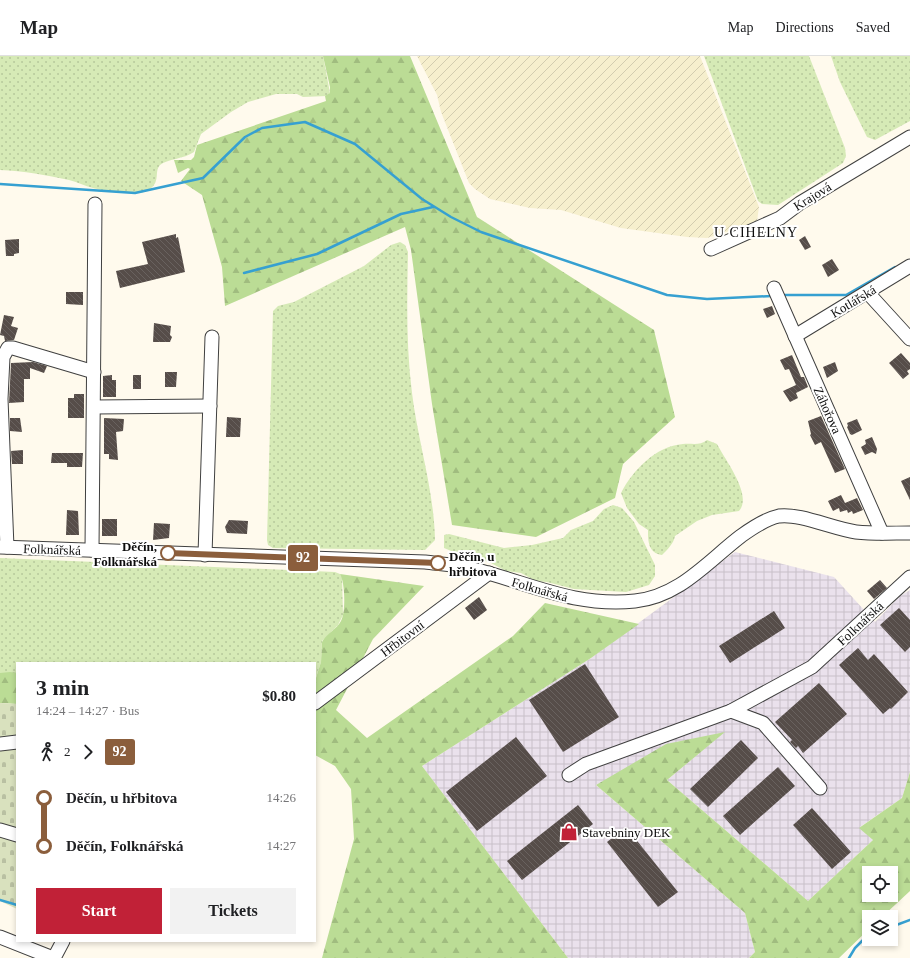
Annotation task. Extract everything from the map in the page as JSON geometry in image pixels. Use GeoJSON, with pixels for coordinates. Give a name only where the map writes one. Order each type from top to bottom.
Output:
{"type":"FeatureCollection","features":[{"type":"Feature","properties":{"kind":"street","name":"Krajová"},"geometry":{"type":"LineString","coordinates":[[711,249],[780,218],[800,203],[910,137]]}},
{"type":"Feature","properties":{"kind":"street"},"geometry":{"type":"LineString","coordinates":[[92,550],[95,204]]}},
{"type":"Feature","properties":{"kind":"street","name":"Kotlářská"},"geometry":{"type":"LineString","coordinates":[[795,336],[868,293],[910,266]]}},
{"type":"Feature","properties":{"kind":"street","name":"Záhořova"},"geometry":{"type":"LineString","coordinates":[[774,288],[882,533]]}},
{"type":"Feature","properties":{"kind":"street"},"geometry":{"type":"LineString","coordinates":[[868,293],[910,339]]}},
{"type":"Feature","properties":{"kind":"street"},"geometry":{"type":"LineString","coordinates":[[205,555],[212,338]]}},
{"type":"Feature","properties":{"kind":"street"},"geometry":{"type":"LineString","coordinates":[[3,547],[1,399],[3,354],[6,350],[13,348],[94,372]]}},
{"type":"Feature","properties":{"kind":"street"},"geometry":{"type":"LineString","coordinates":[[94,407],[210,406]]}},
{"type":"Feature","properties":{"kind":"street","name":"Folknářská"},"geometry":{"type":"LineString","coordinates":[[3,547],[425,562],[455,565],[489,573],[562,596],[598,601],[634,601],[655,597],[680,586],[754,526],[779,516],[802,519],[855,532],[910,533]]}},
{"type":"Feature","properties":{"kind":"street","name":"Hřbitovní"},"geometry":{"type":"LineString","coordinates":[[316,702],[489,573]]}},
{"type":"Feature","properties":{"kind":"street","name":"Folknářská"},"geometry":{"type":"LineString","coordinates":[[569,775],[586,764],[731,711],[812,667],[910,577]]}},
{"type":"Feature","properties":{"kind":"street"},"geometry":{"type":"LineString","coordinates":[[731,711],[763,722],[820,788]]}},
{"type":"Feature","properties":{"kind":"street"},"geometry":{"type":"LineString","coordinates":[[0,744],[16,742]]}},
{"type":"Feature","properties":{"kind":"street"},"geometry":{"type":"LineString","coordinates":[[0,830],[16,836]]}},
{"type":"Feature","properties":{"kind":"street"},"geometry":{"type":"LineString","coordinates":[[0,937],[54,958],[62,942]]}},
{"type":"Feature","properties":{"kind":"shaded area"},"geometry":{"type":"Polygon","coordinates":[[[417,56],[700,56],[759,207],[757,221],[749,225],[707,238],[687,237],[621,228],[561,210],[530,208],[490,199],[469,183],[441,112],[437,95],[417,56]]]}},
{"type":"Feature","properties":{"kind":"shaded area"},"geometry":{"type":"Polygon","coordinates":[[[735,552],[834,577],[875,622],[900,596],[910,590],[910,772],[902,798],[860,827],[873,840],[808,901],[667,780],[724,732],[596,785],[745,913],[755,952],[749,958],[568,958],[422,766],[591,658],[735,552]]]}},
{"type":"Feature","properties":{"kind":"green space"},"geometry":{"type":"Polygon","coordinates":[[[0,56],[323,56],[330,93],[327,96],[303,97],[297,94],[276,94],[248,102],[231,112],[201,134],[194,152],[167,161],[160,165],[157,171],[156,182],[150,189],[140,193],[118,192],[97,189],[52,176],[0,170],[0,56]]]}},
{"type":"Feature","properties":{"kind":"green space"},"geometry":{"type":"Polygon","coordinates":[[[323,56],[410,56],[477,217],[654,330],[675,417],[623,464],[615,498],[536,537],[452,525],[432,404],[411,250],[405,227],[225,306],[222,267],[202,195],[181,181],[190,169],[188,168],[178,173],[174,160],[191,160],[194,157],[197,145],[326,101],[325,96],[330,93],[330,87],[323,56]]]}},
{"type":"Feature","properties":{"kind":"green space"},"geometry":{"type":"Polygon","coordinates":[[[704,56],[809,56],[845,148],[846,156],[843,163],[778,205],[762,204],[758,201],[704,56]]]}},
{"type":"Feature","properties":{"kind":"green space"},"geometry":{"type":"Polygon","coordinates":[[[831,56],[910,56],[910,121],[875,140],[867,137],[840,82],[831,56]]]}},
{"type":"Feature","properties":{"kind":"green space"},"geometry":{"type":"Polygon","coordinates":[[[400,242],[405,245],[408,252],[407,322],[410,375],[432,503],[435,540],[425,550],[273,548],[268,545],[267,540],[273,311],[278,306],[294,302],[364,266],[391,245],[400,242]]]}},
{"type":"Feature","properties":{"kind":"green space"},"geometry":{"type":"Polygon","coordinates":[[[707,440],[717,444],[736,478],[743,496],[739,511],[712,515],[697,521],[675,536],[672,544],[662,555],[657,554],[651,549],[648,538],[648,530],[639,524],[627,508],[621,493],[632,476],[655,454],[673,446],[683,444],[699,444],[707,440]]]}},
{"type":"Feature","properties":{"kind":"green space"},"geometry":{"type":"Polygon","coordinates":[[[613,505],[622,508],[634,522],[655,565],[655,576],[649,585],[626,592],[574,589],[547,582],[536,581],[521,573],[506,571],[489,562],[461,555],[444,548],[444,535],[449,534],[504,548],[532,545],[563,538],[571,530],[593,521],[604,509],[613,505]]]}},
{"type":"Feature","properties":{"kind":"green space"},"geometry":{"type":"Polygon","coordinates":[[[0,558],[335,572],[340,574],[342,577],[343,615],[338,625],[322,641],[321,662],[316,678],[316,662],[16,662],[16,673],[0,673],[0,558]]]}},
{"type":"Feature","properties":{"kind":"green space"},"geometry":{"type":"Polygon","coordinates":[[[340,574],[424,586],[373,639],[336,710],[367,738],[513,636],[545,603],[639,624],[591,658],[422,766],[568,958],[322,958],[354,839],[351,789],[335,766],[316,756],[316,678],[321,662],[322,642],[339,624],[343,617],[344,590],[340,574]]]}},
{"type":"Feature","properties":{"kind":"green space"},"geometry":{"type":"Polygon","coordinates":[[[0,673],[16,673],[16,704],[0,703],[0,673]]]}},
{"type":"Feature","properties":{"kind":"green space"},"geometry":{"type":"Polygon","coordinates":[[[0,703],[16,704],[16,909],[0,901],[0,703]]]}},
{"type":"Feature","properties":{"kind":"green space"},"geometry":{"type":"Polygon","coordinates":[[[725,732],[667,780],[808,901],[873,840],[859,828],[902,798],[910,772],[910,891],[890,910],[862,910],[862,936],[839,958],[749,958],[755,952],[745,913],[596,785],[666,744],[725,732]]]}},
{"type":"Feature","properties":{"kind":"building"},"geometry":{"type":"Polygon","coordinates":[[[176,234],[176,238],[178,237],[185,272],[120,288],[116,271],[148,264],[142,242],[176,234]]]}},
{"type":"Feature","properties":{"kind":"building"},"geometry":{"type":"Polygon","coordinates":[[[805,236],[811,247],[805,250],[799,240],[805,236]]]}},
{"type":"Feature","properties":{"kind":"building"},"geometry":{"type":"Polygon","coordinates":[[[19,239],[19,253],[14,254],[14,256],[6,256],[5,240],[19,239]]]}},
{"type":"Feature","properties":{"kind":"building"},"geometry":{"type":"Polygon","coordinates":[[[832,259],[839,270],[828,277],[822,265],[832,259]]]}},
{"type":"Feature","properties":{"kind":"building"},"geometry":{"type":"Polygon","coordinates":[[[66,292],[83,292],[83,305],[66,304],[66,292]]]}},
{"type":"Feature","properties":{"kind":"building"},"geometry":{"type":"Polygon","coordinates":[[[772,306],[775,314],[767,318],[763,309],[772,306]]]}},
{"type":"Feature","properties":{"kind":"building"},"geometry":{"type":"Polygon","coordinates":[[[4,315],[14,317],[11,326],[18,328],[14,340],[5,341],[4,336],[0,335],[4,315]]]}},
{"type":"Feature","properties":{"kind":"building"},"geometry":{"type":"Polygon","coordinates":[[[154,323],[171,326],[170,335],[172,337],[170,342],[153,342],[154,323]]]}},
{"type":"Feature","properties":{"kind":"building"},"geometry":{"type":"Polygon","coordinates":[[[901,353],[910,363],[910,369],[907,371],[909,374],[903,379],[889,363],[901,353]]]}},
{"type":"Feature","properties":{"kind":"building"},"geometry":{"type":"Polygon","coordinates":[[[792,355],[801,377],[804,377],[808,387],[796,393],[798,398],[790,402],[783,391],[796,385],[789,369],[785,370],[780,360],[792,355]]]}},
{"type":"Feature","properties":{"kind":"building"},"geometry":{"type":"Polygon","coordinates":[[[33,362],[47,366],[44,373],[30,368],[30,379],[24,379],[24,402],[9,403],[11,363],[33,362]]]}},
{"type":"Feature","properties":{"kind":"building"},"geometry":{"type":"Polygon","coordinates":[[[835,362],[838,371],[827,378],[823,367],[835,362]]]}},
{"type":"Feature","properties":{"kind":"building"},"geometry":{"type":"Polygon","coordinates":[[[165,372],[177,372],[176,387],[165,387],[165,372]]]}},
{"type":"Feature","properties":{"kind":"building"},"geometry":{"type":"Polygon","coordinates":[[[112,375],[112,380],[116,380],[116,397],[103,397],[103,376],[112,375]]]}},
{"type":"Feature","properties":{"kind":"building"},"geometry":{"type":"Polygon","coordinates":[[[133,375],[141,375],[141,389],[133,389],[133,375]]]}},
{"type":"Feature","properties":{"kind":"building"},"geometry":{"type":"Polygon","coordinates":[[[74,394],[84,394],[84,418],[68,418],[68,398],[74,398],[74,394]]]}},
{"type":"Feature","properties":{"kind":"building"},"geometry":{"type":"Polygon","coordinates":[[[821,416],[845,469],[835,473],[821,442],[815,445],[810,435],[808,421],[821,416]]]}},
{"type":"Feature","properties":{"kind":"building"},"geometry":{"type":"Polygon","coordinates":[[[227,417],[241,418],[240,437],[226,437],[227,417]]]}},
{"type":"Feature","properties":{"kind":"building"},"geometry":{"type":"Polygon","coordinates":[[[10,418],[20,418],[22,432],[10,431],[10,418]]]}},
{"type":"Feature","properties":{"kind":"building"},"geometry":{"type":"Polygon","coordinates":[[[104,418],[124,419],[123,431],[116,432],[118,460],[109,459],[109,454],[104,454],[104,418]]]}},
{"type":"Feature","properties":{"kind":"building"},"geometry":{"type":"Polygon","coordinates":[[[857,419],[862,430],[852,435],[847,427],[847,423],[857,419]]]}},
{"type":"Feature","properties":{"kind":"building"},"geometry":{"type":"Polygon","coordinates":[[[872,437],[877,449],[876,454],[872,452],[865,455],[861,447],[866,444],[865,440],[872,437]]]}},
{"type":"Feature","properties":{"kind":"building"},"geometry":{"type":"Polygon","coordinates":[[[23,450],[23,464],[12,464],[11,451],[23,450]]]}},
{"type":"Feature","properties":{"kind":"building"},"geometry":{"type":"Polygon","coordinates":[[[52,453],[83,453],[82,467],[67,467],[67,463],[51,463],[52,453]]]}},
{"type":"Feature","properties":{"kind":"building"},"geometry":{"type":"Polygon","coordinates":[[[910,477],[910,500],[901,481],[910,477]]]}},
{"type":"Feature","properties":{"kind":"building"},"geometry":{"type":"Polygon","coordinates":[[[841,495],[845,503],[857,498],[863,510],[853,514],[852,511],[848,513],[847,510],[840,512],[839,508],[833,511],[828,501],[841,495]]]}},
{"type":"Feature","properties":{"kind":"building"},"geometry":{"type":"Polygon","coordinates":[[[67,510],[78,511],[79,535],[66,535],[67,510]]]}},
{"type":"Feature","properties":{"kind":"building"},"geometry":{"type":"Polygon","coordinates":[[[102,519],[117,519],[117,536],[102,536],[102,519]]]}},
{"type":"Feature","properties":{"kind":"building"},"geometry":{"type":"Polygon","coordinates":[[[229,520],[248,521],[247,534],[227,533],[225,527],[229,520]]]}},
{"type":"Feature","properties":{"kind":"building"},"geometry":{"type":"Polygon","coordinates":[[[154,523],[170,524],[169,538],[153,540],[154,523]]]}},
{"type":"Feature","properties":{"kind":"building"},"geometry":{"type":"Polygon","coordinates":[[[880,580],[887,588],[874,599],[867,591],[880,580]]]}},
{"type":"Feature","properties":{"kind":"building"},"geometry":{"type":"Polygon","coordinates":[[[479,597],[487,610],[474,620],[465,608],[479,597]]]}},
{"type":"Feature","properties":{"kind":"building"},"geometry":{"type":"Polygon","coordinates":[[[899,608],[910,620],[910,647],[905,652],[880,625],[899,608]]]}},
{"type":"Feature","properties":{"kind":"building"},"geometry":{"type":"Polygon","coordinates":[[[774,611],[785,628],[730,663],[719,646],[774,611]]]}},
{"type":"Feature","properties":{"kind":"building"},"geometry":{"type":"Polygon","coordinates":[[[858,648],[868,660],[874,654],[908,692],[891,709],[890,708],[883,714],[839,665],[858,648]]]}},
{"type":"Feature","properties":{"kind":"building"},"geometry":{"type":"Polygon","coordinates":[[[585,664],[619,717],[563,752],[529,700],[585,664]]]}},
{"type":"Feature","properties":{"kind":"building"},"geometry":{"type":"Polygon","coordinates":[[[819,683],[847,714],[803,753],[798,746],[796,748],[790,742],[792,740],[775,722],[819,683]]]}},
{"type":"Feature","properties":{"kind":"building"},"geometry":{"type":"Polygon","coordinates":[[[516,737],[547,776],[477,831],[446,792],[516,737]]]}},
{"type":"Feature","properties":{"kind":"building"},"geometry":{"type":"Polygon","coordinates":[[[741,740],[758,758],[708,807],[690,789],[741,740]]]}},
{"type":"Feature","properties":{"kind":"building"},"geometry":{"type":"Polygon","coordinates":[[[778,767],[795,786],[740,835],[723,816],[778,767]]]}},
{"type":"Feature","properties":{"kind":"building"},"geometry":{"type":"Polygon","coordinates":[[[578,805],[593,824],[522,880],[507,861],[578,805]]]}},
{"type":"Feature","properties":{"kind":"building"},"geometry":{"type":"Polygon","coordinates":[[[812,808],[851,852],[832,869],[793,825],[812,808]]]}},
{"type":"Feature","properties":{"kind":"building"},"geometry":{"type":"Polygon","coordinates":[[[626,827],[678,892],[658,907],[607,842],[626,827]]]}},
{"type":"Feature","properties":{"kind":"waterway"},"geometry":{"type":"LineString","coordinates":[[0,184],[135,193],[203,178],[245,137],[262,128],[305,122],[355,144],[422,199],[451,217],[481,232],[667,295],[707,299],[772,296]]}},
{"type":"Feature","properties":{"kind":"waterway"},"geometry":{"type":"LineString","coordinates":[[244,273],[317,254],[401,214],[433,207]]}},
{"type":"Feature","properties":{"kind":"waterway"},"geometry":{"type":"LineString","coordinates":[[782,295],[846,295],[895,267]]}},
{"type":"Feature","properties":{"kind":"waterway"},"geometry":{"type":"LineString","coordinates":[[0,900],[16,905]]}},
{"type":"Feature","properties":{"kind":"waterway"},"geometry":{"type":"LineString","coordinates":[[898,924],[910,920]]}},
{"type":"Feature","properties":{"kind":"waterway"},"geometry":{"type":"LineString","coordinates":[[849,958],[855,948],[862,941]]}},
{"type":"Feature","properties":{"kind":"bus line","name":"92"},"geometry":{"type":"LineString","coordinates":[[168,553],[438,563]]}},
{"type":"Feature","properties":{"kind":"place","name":"Děčín, Folknářská"},"geometry":{"type":"Point","coordinates":[168,553]}},
{"type":"Feature","properties":{"kind":"place","name":"Děčín, u hřbitova"},"geometry":{"type":"Point","coordinates":[438,563]}},
{"type":"Feature","properties":{"kind":"place","name":"Stavebniny DEK"},"geometry":{"type":"Point","coordinates":[569,832]}},
{"type":"Feature","properties":{"kind":"district","name":"U CIHELNY"},"geometry":{"type":"Point","coordinates":[756,232]}}]}
